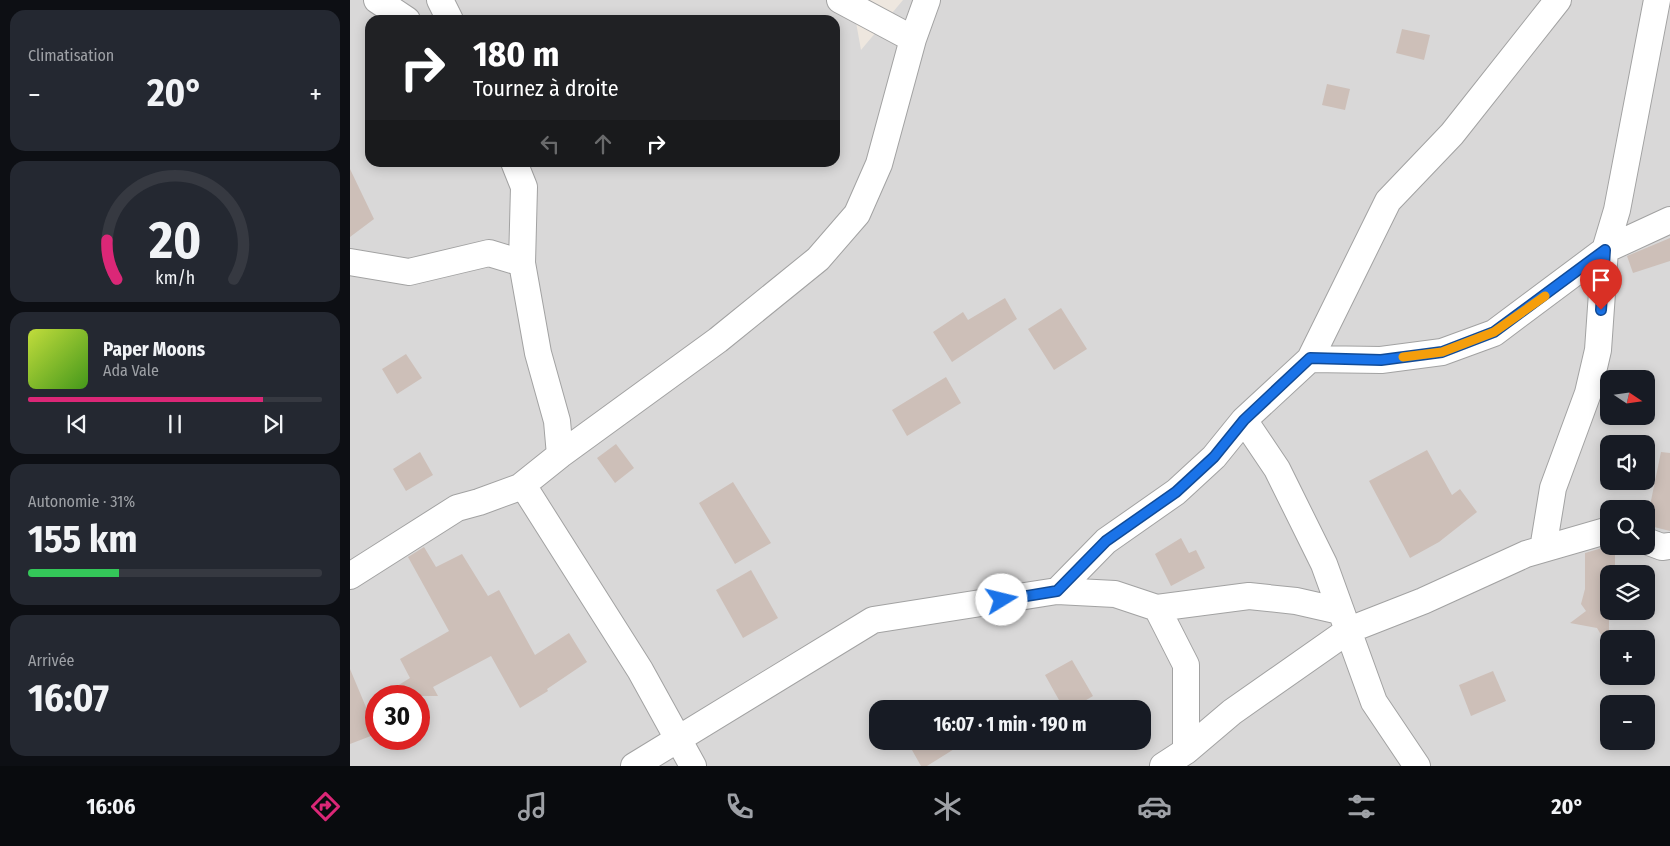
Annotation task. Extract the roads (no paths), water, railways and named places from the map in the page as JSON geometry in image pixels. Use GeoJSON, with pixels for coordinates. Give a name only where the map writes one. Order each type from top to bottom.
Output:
{"type":"FeatureCollection","features":[{"type":"Feature","properties":{"kind":"street"},"geometry":{"type":"LineString","coordinates":[[377,0],[400,15]]}},
{"type":"Feature","properties":{"kind":"street"},"geometry":{"type":"LineString","coordinates":[[440,0],[448,15]]}},
{"type":"Feature","properties":{"kind":"street"},"geometry":{"type":"LineString","coordinates":[[840,0],[913,39]]}},
{"type":"Feature","properties":{"kind":"street"},"geometry":{"type":"LineString","coordinates":[[350,576],[457,508],[520,487],[560,455],[718,340],[818,259],[858,214],[879,164],[913,39],[928,0]]}},
{"type":"Feature","properties":{"kind":"street"},"geometry":{"type":"LineString","coordinates":[[1057,591],[1106,541],[1176,492],[1214,457],[1244,420],[1310,358],[1388,201],[1452,134],[1558,0]]}},
{"type":"Feature","properties":{"kind":"street"},"geometry":{"type":"LineString","coordinates":[[1542,549],[1553,488],[1588,393],[1598,350],[1605,250],[1617,210],[1656,0]]}},
{"type":"Feature","properties":{"kind":"street"},"geometry":{"type":"LineString","coordinates":[[516,167],[524,187],[522,263],[538,353],[557,420],[560,455]]}},
{"type":"Feature","properties":{"kind":"street"},"geometry":{"type":"LineString","coordinates":[[1310,358],[1381,360],[1442,352],[1494,332],[1605,250],[1670,220]]}},
{"type":"Feature","properties":{"kind":"street"},"geometry":{"type":"LineString","coordinates":[[350,262],[409,272],[489,254],[522,263]]}},
{"type":"Feature","properties":{"kind":"street"},"geometry":{"type":"LineString","coordinates":[[1244,420],[1277,469],[1324,564],[1374,702],[1417,766]]}},
{"type":"Feature","properties":{"kind":"street"},"geometry":{"type":"LineString","coordinates":[[520,487],[526,490],[531,497],[640,670],[693,766]]}},
{"type":"Feature","properties":{"kind":"street"},"geometry":{"type":"LineString","coordinates":[[1163,766],[1186,750],[1344,621],[1423,601],[1526,554],[1600,533]]}},
{"type":"Feature","properties":{"kind":"street"},"geometry":{"type":"LineString","coordinates":[[1655,544],[1670,546]]}},
{"type":"Feature","properties":{"kind":"street"},"geometry":{"type":"LineString","coordinates":[[634,766],[873,620],[1057,591],[1115,594],[1157,608],[1249,596],[1296,601],[1344,621]]}},
{"type":"Feature","properties":{"kind":"street"},"geometry":{"type":"LineString","coordinates":[[1157,608],[1186,665],[1186,750]]}}]}
